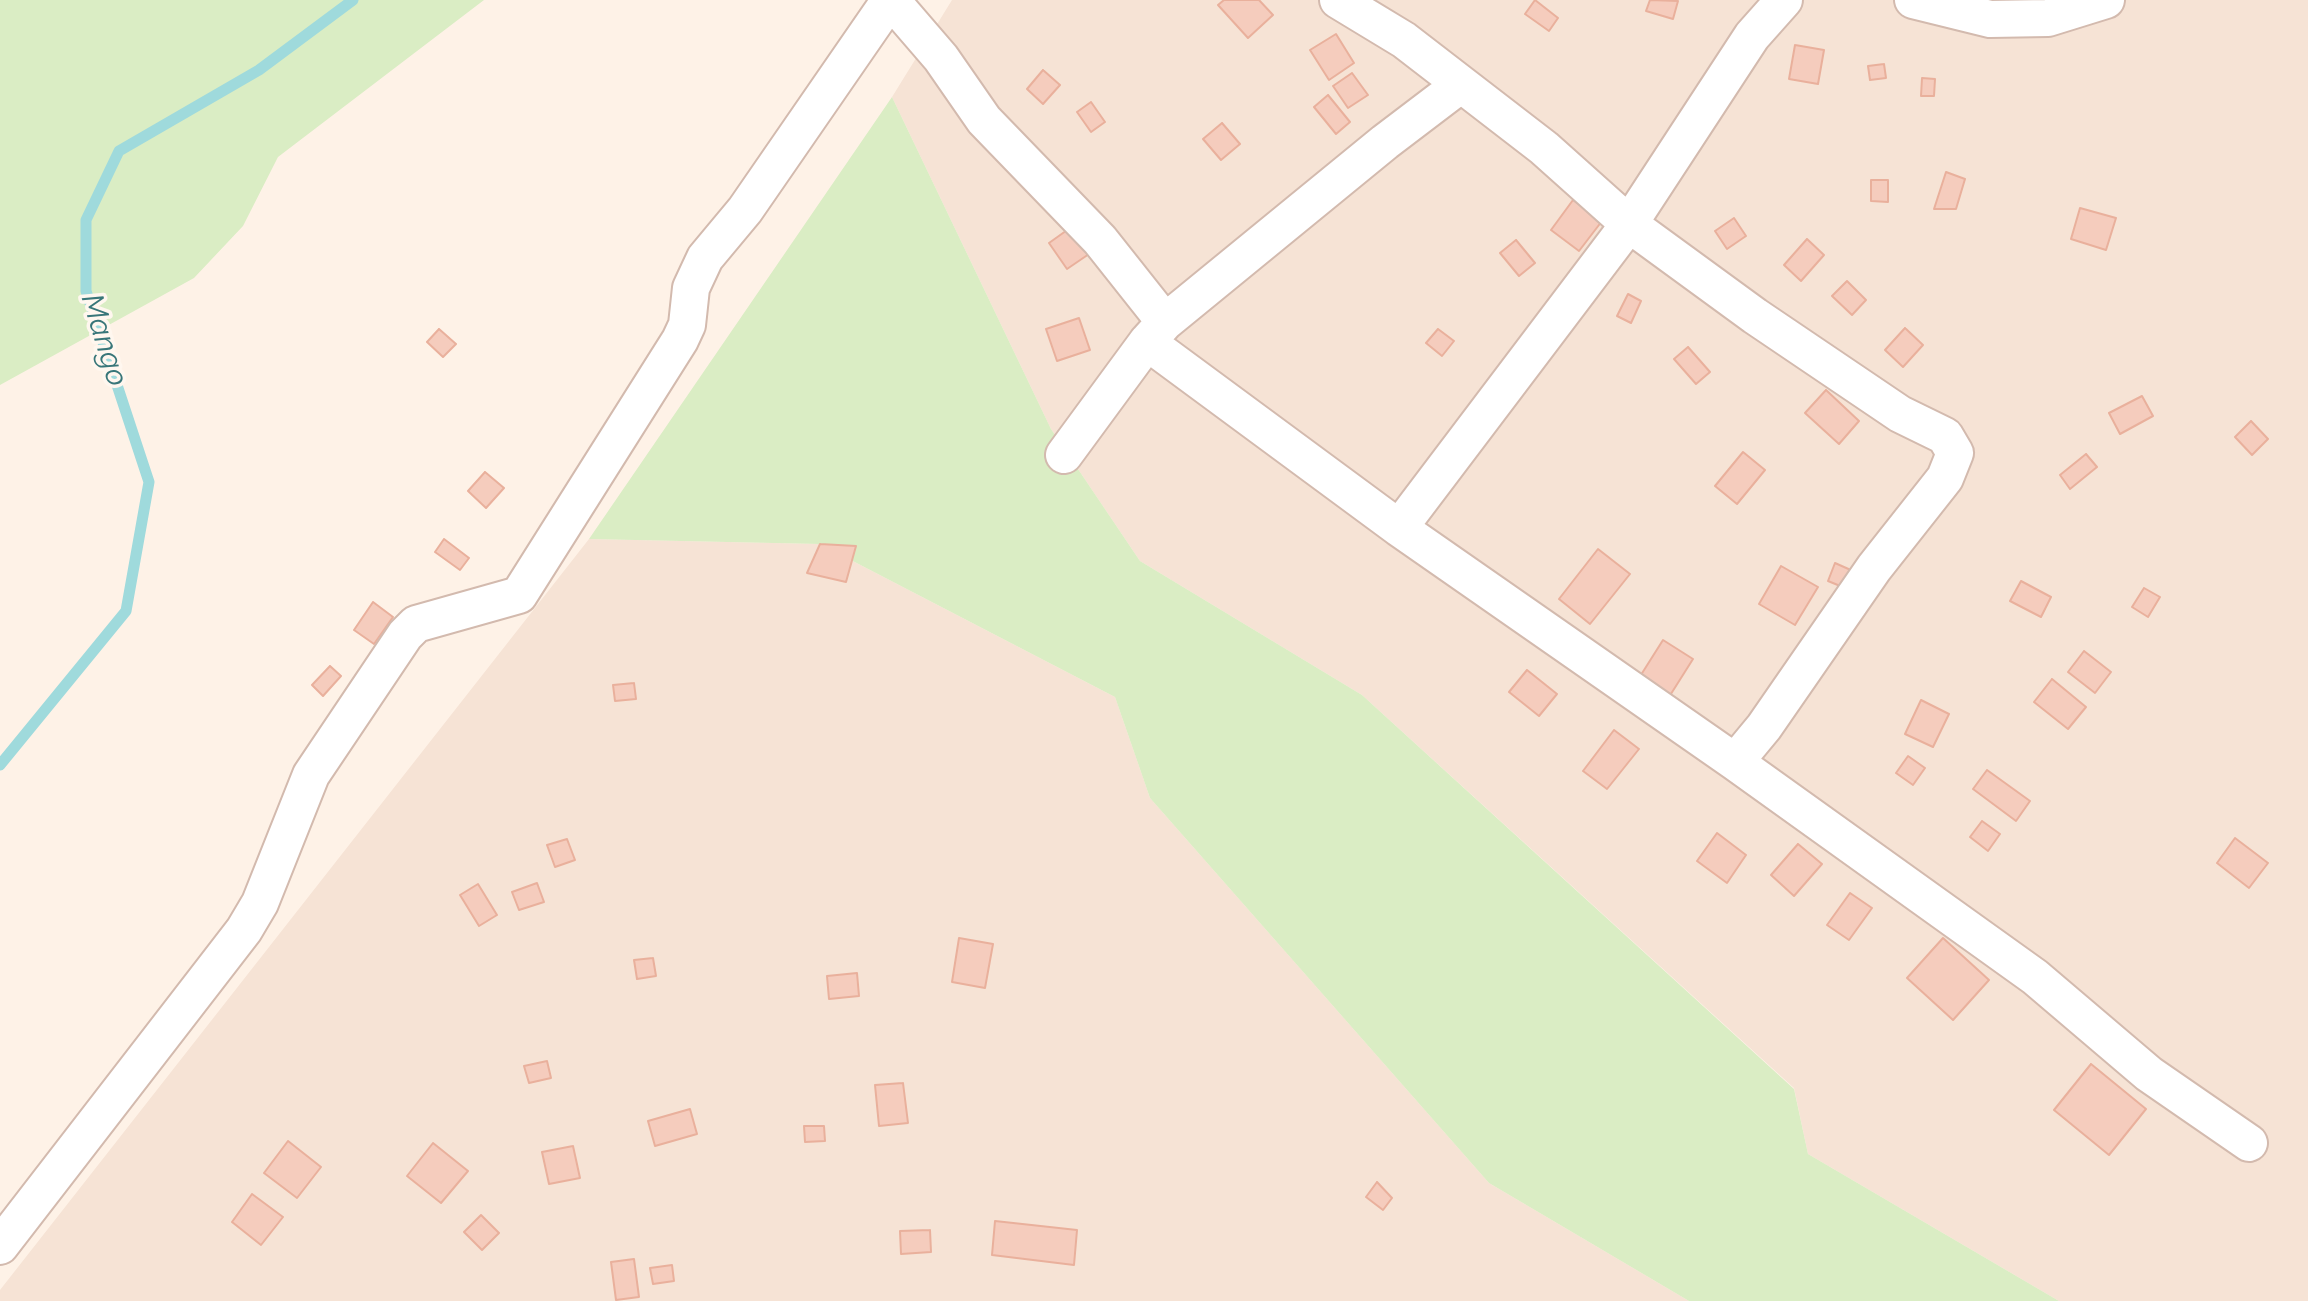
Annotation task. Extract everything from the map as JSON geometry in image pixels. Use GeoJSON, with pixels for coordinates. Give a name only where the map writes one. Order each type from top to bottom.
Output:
{"type":"FeatureCollection","features":[{"type":"Feature","properties":{"kind":"street"},"geometry":{"type":"LineString","coordinates":[[0,1246],[244,930],[260,903],[311,775],[405,635],[416,624],[519,595],[680,340],[687,325],[691,288],[705,258],[745,210],[890,0],[941,58],[984,120],[1100,240],[1156,332],[1399,528],[1735,762],[2035,977],[2149,1074],[2249,1143]]}},
{"type":"Feature","properties":{"kind":"street"},"geometry":{"type":"LineString","coordinates":[[1338,0],[1404,40],[1544,148],[1629,224],[1755,316],[1900,414],[1945,436],[1955,453],[1945,478],[1874,568],[1764,727],[1735,762]]}},
{"type":"Feature","properties":{"kind":"street"},"geometry":{"type":"LineString","coordinates":[[1399,528],[1629,224],[1752,36],[1784,0]]}},
{"type":"Feature","properties":{"kind":"street"},"geometry":{"type":"LineString","coordinates":[[1913,0],[1990,19],[2004,19],[2048,18],[2106,0]]}},
{"type":"Feature","properties":{"kind":"street"},"geometry":{"type":"LineString","coordinates":[[1064,455],[1156,332],[1385,142],[1460,85]]}},
{"type":"Feature","properties":{"kind":"shaded area"},"geometry":{"type":"Polygon","coordinates":[[[952,0],[2308,0],[2308,1301],[2059,1301],[1808,1154],[1794,1088],[1362,695],[1140,561],[1051,429],[892,97],[952,0]]]}},
{"type":"Feature","properties":{"kind":"shaded area"},"geometry":{"type":"Polygon","coordinates":[[[589,539],[820,544],[1115,697],[1150,798],[1489,1183],[1689,1301],[0,1301],[0,1290],[589,539]]]}},
{"type":"Feature","properties":{"kind":"green space"},"geometry":{"type":"Polygon","coordinates":[[[0,0],[484,0],[278,157],[243,226],[194,278],[0,385],[0,0]]]}},
{"type":"Feature","properties":{"kind":"green space"},"geometry":{"type":"Polygon","coordinates":[[[892,97],[1051,429],[1140,561],[1362,695],[1794,1089],[1808,1154],[2059,1301],[1689,1301],[1489,1183],[1150,798],[1115,697],[820,544],[589,539],[892,97]]]}},
{"type":"Feature","properties":{"kind":"building"},"geometry":{"type":"Polygon","coordinates":[[[1224,0],[1259,0],[1273,15],[1248,38],[1218,5],[1224,0]]]}},
{"type":"Feature","properties":{"kind":"building"},"geometry":{"type":"Polygon","coordinates":[[[1535,0],[1558,18],[1549,31],[1525,14],[1535,0]]]}},
{"type":"Feature","properties":{"kind":"building"},"geometry":{"type":"Polygon","coordinates":[[[1650,0],[1678,1],[1673,19],[1646,11],[1650,0]]]}},
{"type":"Feature","properties":{"kind":"building"},"geometry":{"type":"Polygon","coordinates":[[[1336,34],[1354,63],[1329,80],[1310,50],[1336,34]]]}},
{"type":"Feature","properties":{"kind":"building"},"geometry":{"type":"Polygon","coordinates":[[[1795,45],[1824,50],[1818,84],[1789,79],[1795,45]]]}},
{"type":"Feature","properties":{"kind":"building"},"geometry":{"type":"Polygon","coordinates":[[[1884,64],[1886,78],[1870,80],[1868,66],[1884,64]]]}},
{"type":"Feature","properties":{"kind":"building"},"geometry":{"type":"Polygon","coordinates":[[[1043,70],[1060,85],[1043,104],[1027,89],[1043,70]]]}},
{"type":"Feature","properties":{"kind":"building"},"geometry":{"type":"Polygon","coordinates":[[[1352,73],[1368,95],[1348,108],[1333,86],[1352,73]]]}},
{"type":"Feature","properties":{"kind":"building"},"geometry":{"type":"Polygon","coordinates":[[[1922,78],[1935,79],[1934,96],[1921,96],[1922,78]]]}},
{"type":"Feature","properties":{"kind":"building"},"geometry":{"type":"Polygon","coordinates":[[[1328,95],[1350,122],[1336,134],[1314,107],[1328,95]]]}},
{"type":"Feature","properties":{"kind":"building"},"geometry":{"type":"Polygon","coordinates":[[[1091,102],[1105,122],[1091,132],[1077,112],[1091,102]]]}},
{"type":"Feature","properties":{"kind":"building"},"geometry":{"type":"Polygon","coordinates":[[[1222,123],[1240,144],[1221,160],[1203,139],[1222,123]]]}},
{"type":"Feature","properties":{"kind":"building"},"geometry":{"type":"Polygon","coordinates":[[[1946,172],[1965,179],[1956,209],[1934,209],[1946,172]]]}},
{"type":"Feature","properties":{"kind":"building"},"geometry":{"type":"Polygon","coordinates":[[[1871,180],[1888,180],[1888,202],[1871,201],[1871,180]]]}},
{"type":"Feature","properties":{"kind":"building"},"geometry":{"type":"Polygon","coordinates":[[[1573,200],[1602,221],[1579,251],[1551,230],[1573,200]]]}},
{"type":"Feature","properties":{"kind":"building"},"geometry":{"type":"Polygon","coordinates":[[[2080,208],[2116,218],[2106,250],[2071,239],[2080,208]]]}},
{"type":"Feature","properties":{"kind":"building"},"geometry":{"type":"Polygon","coordinates":[[[1734,218],[1746,236],[1727,249],[1715,231],[1734,218]]]}},
{"type":"Feature","properties":{"kind":"building"},"geometry":{"type":"Polygon","coordinates":[[[1070,228],[1089,254],[1067,269],[1049,243],[1070,228]]]}},
{"type":"Feature","properties":{"kind":"building"},"geometry":{"type":"Polygon","coordinates":[[[1807,239],[1824,255],[1801,281],[1784,265],[1807,239]]]}},
{"type":"Feature","properties":{"kind":"building"},"geometry":{"type":"Polygon","coordinates":[[[1516,240],[1535,263],[1519,276],[1500,253],[1516,240]]]}},
{"type":"Feature","properties":{"kind":"building"},"geometry":{"type":"Polygon","coordinates":[[[1847,281],[1866,300],[1852,315],[1832,296],[1847,281]]]}},
{"type":"Feature","properties":{"kind":"building"},"geometry":{"type":"Polygon","coordinates":[[[1628,294],[1641,301],[1631,323],[1617,316],[1628,294]]]}},
{"type":"Feature","properties":{"kind":"building"},"geometry":{"type":"Polygon","coordinates":[[[1079,318],[1090,350],[1057,361],[1046,329],[1079,318]]]}},
{"type":"Feature","properties":{"kind":"building"},"geometry":{"type":"Polygon","coordinates":[[[1905,328],[1923,345],[1903,367],[1885,350],[1905,328]]]}},
{"type":"Feature","properties":{"kind":"building"},"geometry":{"type":"Polygon","coordinates":[[[439,329],[456,344],[443,357],[427,342],[439,329]]]}},
{"type":"Feature","properties":{"kind":"building"},"geometry":{"type":"Polygon","coordinates":[[[1438,329],[1454,341],[1442,356],[1426,343],[1438,329]]]}},
{"type":"Feature","properties":{"kind":"building"},"geometry":{"type":"Polygon","coordinates":[[[1688,347],[1710,372],[1696,384],[1674,359],[1688,347]]]}},
{"type":"Feature","properties":{"kind":"building"},"geometry":{"type":"Polygon","coordinates":[[[1826,390],[1859,421],[1839,444],[1805,413],[1826,390]]]}},
{"type":"Feature","properties":{"kind":"building"},"geometry":{"type":"Polygon","coordinates":[[[2142,396],[2153,416],[2120,434],[2109,413],[2142,396]]]}},
{"type":"Feature","properties":{"kind":"building"},"geometry":{"type":"Polygon","coordinates":[[[2251,421],[2268,439],[2252,455],[2235,437],[2251,421]]]}},
{"type":"Feature","properties":{"kind":"building"},"geometry":{"type":"Polygon","coordinates":[[[1743,452],[1765,470],[1737,504],[1715,486],[1743,452]]]}},
{"type":"Feature","properties":{"kind":"building"},"geometry":{"type":"Polygon","coordinates":[[[2086,454],[2097,467],[2070,489],[2060,475],[2086,454]]]}},
{"type":"Feature","properties":{"kind":"building"},"geometry":{"type":"Polygon","coordinates":[[[485,472],[504,488],[486,508],[468,491],[485,472]]]}},
{"type":"Feature","properties":{"kind":"building"},"geometry":{"type":"Polygon","coordinates":[[[444,539],[469,558],[460,570],[435,552],[444,539]]]}},
{"type":"Feature","properties":{"kind":"building"},"geometry":{"type":"Polygon","coordinates":[[[820,544],[856,546],[846,582],[807,573],[820,544]]]}},
{"type":"Feature","properties":{"kind":"building"},"geometry":{"type":"Polygon","coordinates":[[[1598,549],[1630,574],[1590,624],[1559,599],[1598,549]]]}},
{"type":"Feature","properties":{"kind":"building"},"geometry":{"type":"Polygon","coordinates":[[[1835,563],[1853,571],[1845,588],[1828,581],[1835,563]]]}},
{"type":"Feature","properties":{"kind":"building"},"geometry":{"type":"Polygon","coordinates":[[[1781,566],[1818,587],[1795,625],[1759,604],[1781,566]]]}},
{"type":"Feature","properties":{"kind":"building"},"geometry":{"type":"Polygon","coordinates":[[[2021,581],[2051,597],[2041,617],[2010,601],[2021,581]]]}},
{"type":"Feature","properties":{"kind":"building"},"geometry":{"type":"Polygon","coordinates":[[[2144,588],[2160,597],[2148,617],[2132,607],[2144,588]]]}},
{"type":"Feature","properties":{"kind":"building"},"geometry":{"type":"Polygon","coordinates":[[[373,602],[393,617],[374,644],[354,630],[373,602]]]}},
{"type":"Feature","properties":{"kind":"building"},"geometry":{"type":"Polygon","coordinates":[[[1663,640],[1693,659],[1669,697],[1639,678],[1663,640]]]}},
{"type":"Feature","properties":{"kind":"building"},"geometry":{"type":"Polygon","coordinates":[[[2084,651],[2111,672],[2095,693],[2068,672],[2084,651]]]}},
{"type":"Feature","properties":{"kind":"building"},"geometry":{"type":"Polygon","coordinates":[[[330,666],[341,676],[323,696],[312,685],[330,666]]]}},
{"type":"Feature","properties":{"kind":"building"},"geometry":{"type":"Polygon","coordinates":[[[1527,670],[1557,694],[1539,716],[1509,692],[1527,670]]]}},
{"type":"Feature","properties":{"kind":"building"},"geometry":{"type":"Polygon","coordinates":[[[2052,679],[2086,707],[2068,729],[2034,702],[2052,679]]]}},
{"type":"Feature","properties":{"kind":"building"},"geometry":{"type":"Polygon","coordinates":[[[634,683],[636,699],[615,701],[613,685],[634,683]]]}},
{"type":"Feature","properties":{"kind":"building"},"geometry":{"type":"Polygon","coordinates":[[[1921,700],[1949,714],[1933,747],[1905,734],[1921,700]]]}},
{"type":"Feature","properties":{"kind":"building"},"geometry":{"type":"Polygon","coordinates":[[[1614,730],[1639,749],[1607,789],[1583,771],[1614,730]]]}},
{"type":"Feature","properties":{"kind":"building"},"geometry":{"type":"Polygon","coordinates":[[[1908,756],[1925,768],[1913,785],[1896,773],[1908,756]]]}},
{"type":"Feature","properties":{"kind":"building"},"geometry":{"type":"Polygon","coordinates":[[[1987,770],[2030,801],[2016,821],[1973,789],[1987,770]]]}},
{"type":"Feature","properties":{"kind":"building"},"geometry":{"type":"Polygon","coordinates":[[[1982,821],[2000,834],[1988,851],[1970,837],[1982,821]]]}},
{"type":"Feature","properties":{"kind":"building"},"geometry":{"type":"Polygon","coordinates":[[[1717,833],[1746,855],[1727,883],[1697,861],[1717,833]]]}},
{"type":"Feature","properties":{"kind":"building"},"geometry":{"type":"Polygon","coordinates":[[[2235,838],[2268,863],[2249,888],[2217,863],[2235,838]]]}},
{"type":"Feature","properties":{"kind":"building"},"geometry":{"type":"Polygon","coordinates":[[[567,839],[575,860],[555,867],[547,845],[567,839]]]}},
{"type":"Feature","properties":{"kind":"building"},"geometry":{"type":"Polygon","coordinates":[[[1798,844],[1822,864],[1794,896],[1771,875],[1798,844]]]}},
{"type":"Feature","properties":{"kind":"building"},"geometry":{"type":"Polygon","coordinates":[[[537,883],[544,902],[519,910],[512,892],[537,883]]]}},
{"type":"Feature","properties":{"kind":"building"},"geometry":{"type":"Polygon","coordinates":[[[478,884],[497,915],[479,926],[460,895],[478,884]]]}},
{"type":"Feature","properties":{"kind":"building"},"geometry":{"type":"Polygon","coordinates":[[[1850,893],[1872,908],[1849,940],[1827,925],[1850,893]]]}},
{"type":"Feature","properties":{"kind":"building"},"geometry":{"type":"Polygon","coordinates":[[[959,938],[993,944],[985,988],[952,982],[959,938]]]}},
{"type":"Feature","properties":{"kind":"building"},"geometry":{"type":"Polygon","coordinates":[[[1943,938],[1989,980],[1953,1020],[1907,978],[1943,938]]]}},
{"type":"Feature","properties":{"kind":"building"},"geometry":{"type":"Polygon","coordinates":[[[653,958],[656,976],[637,979],[634,960],[653,958]]]}},
{"type":"Feature","properties":{"kind":"building"},"geometry":{"type":"Polygon","coordinates":[[[857,973],[859,996],[829,999],[827,976],[857,973]]]}},
{"type":"Feature","properties":{"kind":"building"},"geometry":{"type":"Polygon","coordinates":[[[547,1061],[551,1078],[529,1083],[524,1066],[547,1061]]]}},
{"type":"Feature","properties":{"kind":"building"},"geometry":{"type":"Polygon","coordinates":[[[2091,1064],[2146,1109],[2109,1155],[2054,1110],[2091,1064]]]}},
{"type":"Feature","properties":{"kind":"building"},"geometry":{"type":"Polygon","coordinates":[[[903,1083],[908,1123],[879,1126],[875,1085],[903,1083]]]}},
{"type":"Feature","properties":{"kind":"building"},"geometry":{"type":"Polygon","coordinates":[[[690,1109],[697,1134],[655,1146],[648,1121],[690,1109]]]}},
{"type":"Feature","properties":{"kind":"building"},"geometry":{"type":"Polygon","coordinates":[[[804,1126],[824,1126],[825,1141],[805,1142],[804,1126]]]}},
{"type":"Feature","properties":{"kind":"building"},"geometry":{"type":"Polygon","coordinates":[[[288,1141],[321,1167],[297,1198],[264,1173],[288,1141]]]}},
{"type":"Feature","properties":{"kind":"building"},"geometry":{"type":"Polygon","coordinates":[[[433,1143],[468,1171],[441,1203],[407,1176],[433,1143]]]}},
{"type":"Feature","properties":{"kind":"building"},"geometry":{"type":"Polygon","coordinates":[[[573,1146],[580,1178],[549,1184],[542,1152],[573,1146]]]}},
{"type":"Feature","properties":{"kind":"building"},"geometry":{"type":"Polygon","coordinates":[[[1377,1182],[1392,1198],[1383,1210],[1366,1197],[1377,1182]]]}},
{"type":"Feature","properties":{"kind":"building"},"geometry":{"type":"Polygon","coordinates":[[[252,1194],[283,1217],[261,1245],[232,1222],[252,1194]]]}},
{"type":"Feature","properties":{"kind":"building"},"geometry":{"type":"Polygon","coordinates":[[[481,1215],[499,1233],[482,1250],[464,1232],[481,1215]]]}},
{"type":"Feature","properties":{"kind":"building"},"geometry":{"type":"Polygon","coordinates":[[[995,1221],[1077,1230],[1074,1265],[992,1255],[995,1221]]]}},
{"type":"Feature","properties":{"kind":"building"},"geometry":{"type":"Polygon","coordinates":[[[930,1230],[931,1252],[901,1254],[900,1231],[930,1230]]]}},
{"type":"Feature","properties":{"kind":"building"},"geometry":{"type":"Polygon","coordinates":[[[634,1259],[639,1297],[616,1300],[611,1262],[634,1259]]]}},
{"type":"Feature","properties":{"kind":"building"},"geometry":{"type":"Polygon","coordinates":[[[672,1265],[674,1281],[653,1284],[650,1268],[672,1265]]]}},
{"type":"Feature","properties":{"kind":"waterway","name":"Mango"},"geometry":{"type":"LineString","coordinates":[[0,765],[126,611],[149,482],[86,291],[86,220],[119,151],[259,70],[353,0]]}}]}
